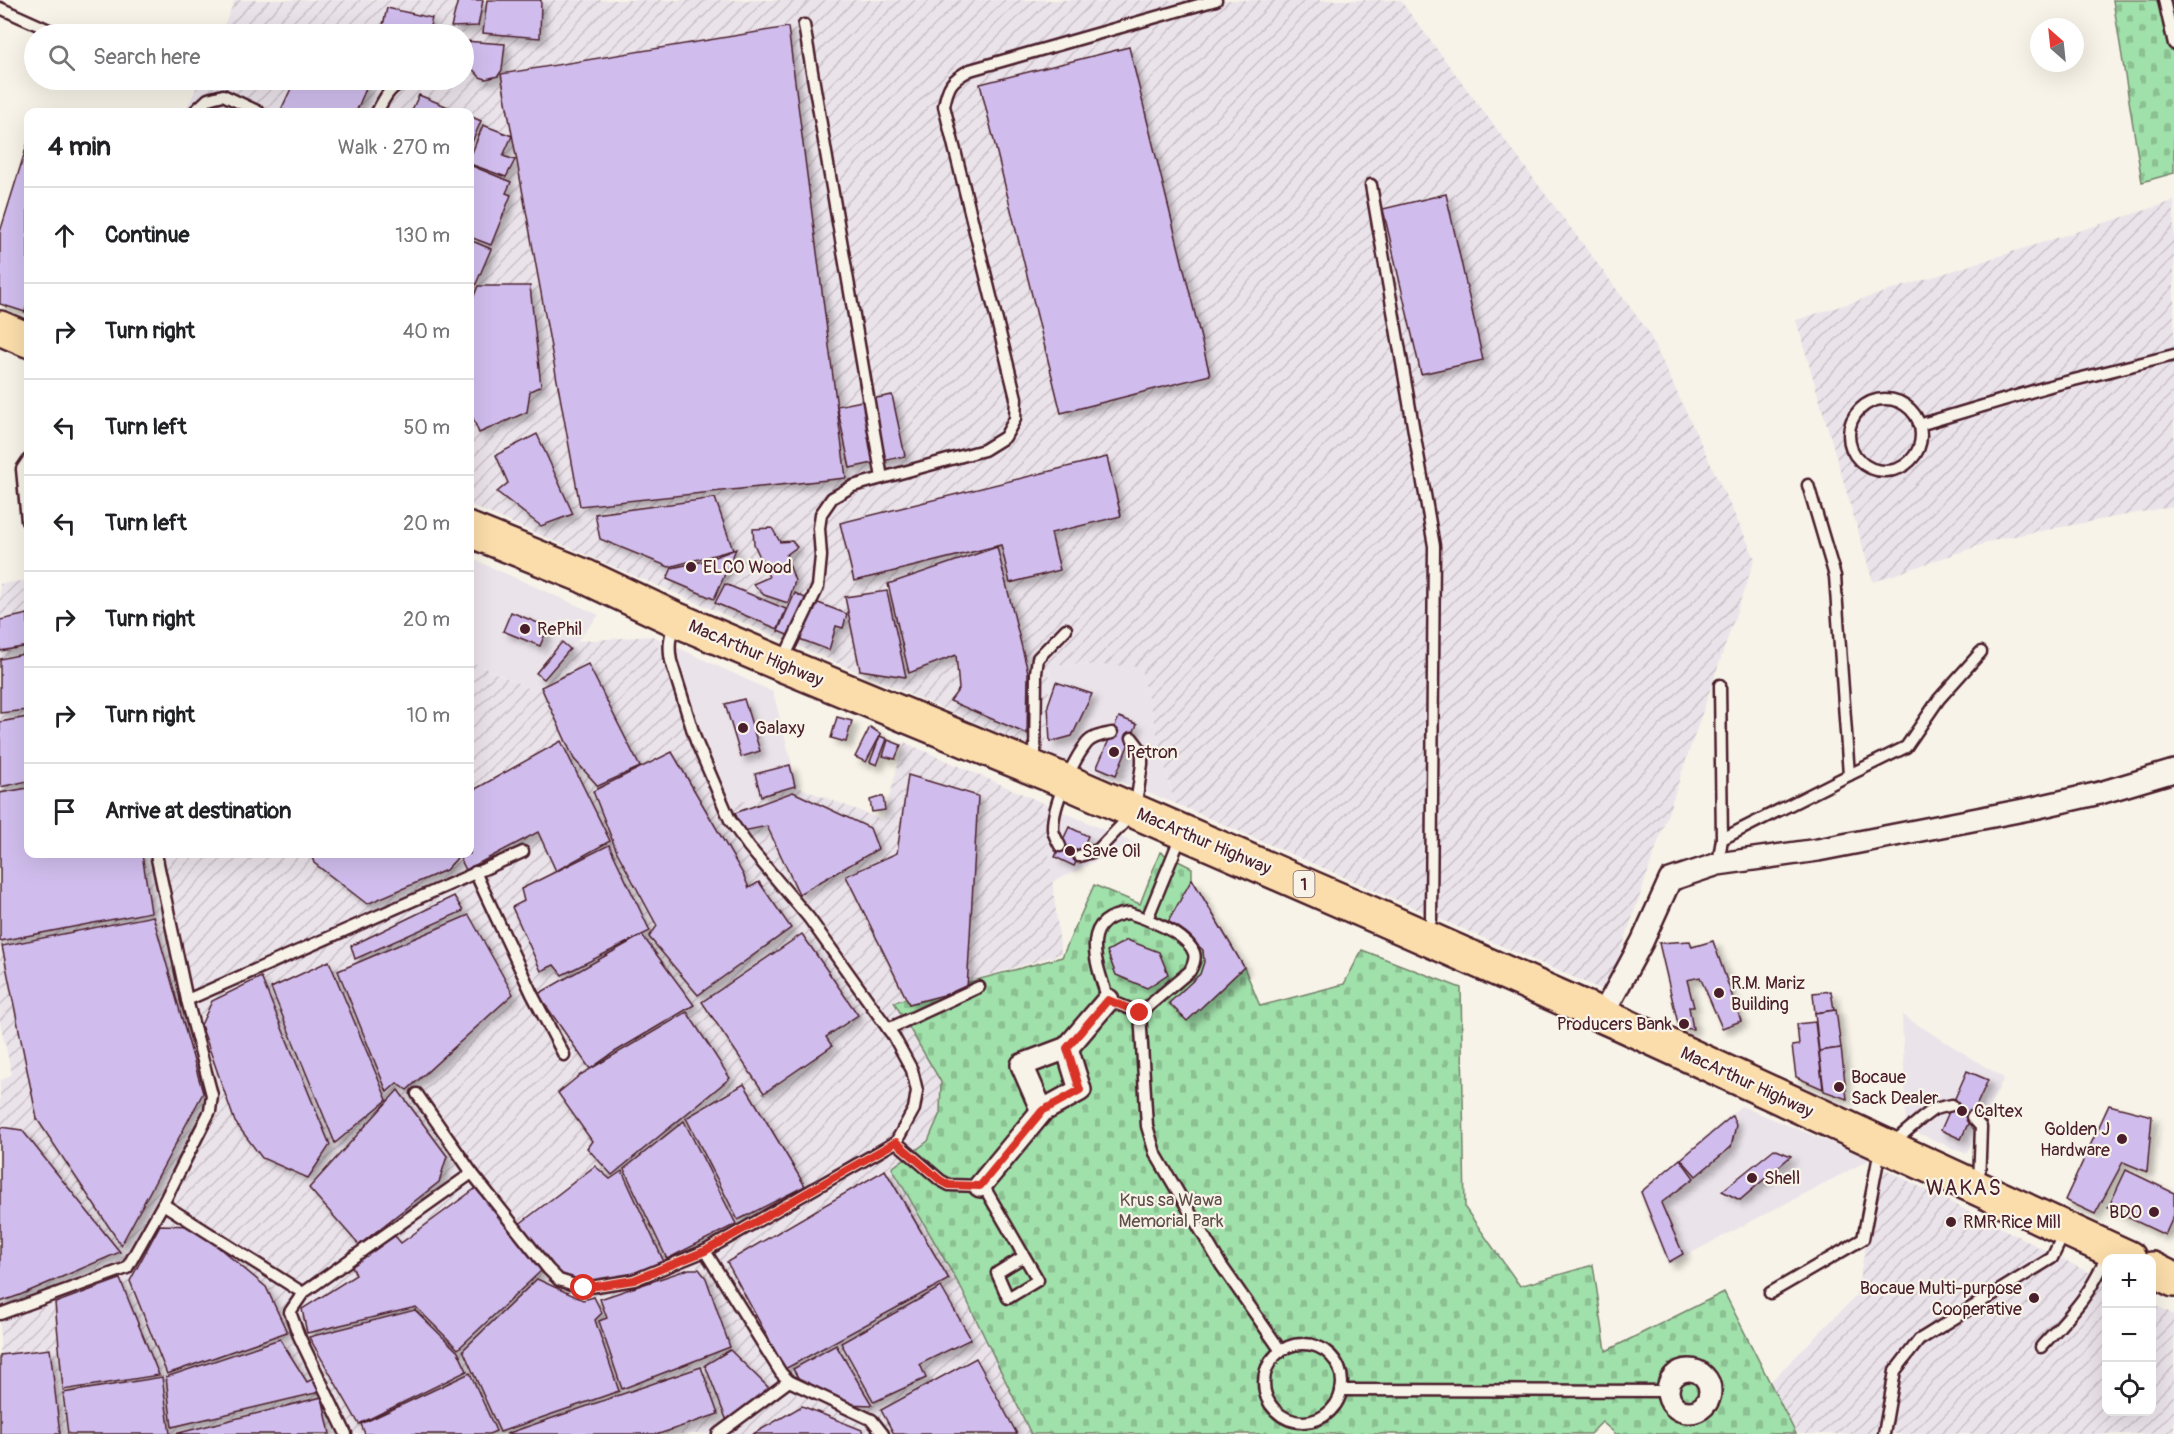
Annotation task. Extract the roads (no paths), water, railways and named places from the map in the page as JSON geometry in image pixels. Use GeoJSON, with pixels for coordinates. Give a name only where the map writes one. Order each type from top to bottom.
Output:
{"type":"FeatureCollection","features":[{"type":"Feature","properties":{"kind":"highway"},"geometry":{"type":"LineString","coordinates":[[0,328],[24,338]]}},
{"type":"Feature","properties":{"kind":"highway","name":"MacArthur Highway"},"geometry":{"type":"LineString","coordinates":[[474,532],[584,576],[675,619],[1135,811],[1424,936],[1889,1146],[2119,1254]]}},
{"type":"Feature","properties":{"kind":"highway"},"geometry":{"type":"LineString","coordinates":[[2156,1271],[2174,1280]]}},
{"type":"Feature","properties":{"kind":"street"},"geometry":{"type":"LineString","coordinates":[[1602,1016],[1642,942],[1670,880],[1718,864],[1818,850],[2034,808],[2100,793],[2174,771]]}},
{"type":"Feature","properties":{"kind":"street"},"geometry":{"type":"LineString","coordinates":[[1042,1111],[1022,1065],[1067,1048],[1108,1000]]}},
{"type":"Feature","properties":{"kind":"street"},"geometry":{"type":"LineString","coordinates":[[980,1186],[1042,1111],[1080,1090],[1067,1048]]}},
{"type":"Feature","properties":{"kind":"lane"},"geometry":{"type":"LineString","coordinates":[[782,664],[818,587],[821,556],[819,528],[822,514],[832,498],[853,486],[984,450],[1005,437],[1015,419],[1016,398],[944,106],[947,90],[956,77],[970,70],[1216,0]]}},
{"type":"Feature","properties":{"kind":"lane"},"geometry":{"type":"LineString","coordinates":[[2164,0],[2174,44]]}},
{"type":"Feature","properties":{"kind":"lane"},"geometry":{"type":"LineString","coordinates":[[0,8],[36,24]]}},
{"type":"Feature","properties":{"kind":"lane"},"geometry":{"type":"LineString","coordinates":[[804,25],[882,478]]}},
{"type":"Feature","properties":{"kind":"lane"},"geometry":{"type":"LineString","coordinates":[[379,108],[390,90]]}},
{"type":"Feature","properties":{"kind":"lane"},"geometry":{"type":"LineString","coordinates":[[198,108],[208,99],[223,95],[251,108]]}},
{"type":"Feature","properties":{"kind":"lane"},"geometry":{"type":"LineString","coordinates":[[1371,185],[1434,546],[1431,920],[1424,936]]}},
{"type":"Feature","properties":{"kind":"lane"},"geometry":{"type":"LineString","coordinates":[[1919,425],[2050,386],[2174,355]]}},
{"type":"Feature","properties":{"kind":"lane"},"geometry":{"type":"LineString","coordinates":[[1882,399],[1901,402],[1911,410],[1919,425],[1921,433],[1917,451],[1910,461],[1899,468],[1887,471],[1868,467],[1858,460],[1851,449],[1848,437],[1852,419],[1870,402],[1882,399]]}},
{"type":"Feature","properties":{"kind":"lane"},"geometry":{"type":"LineString","coordinates":[[24,466],[22,469],[24,490]]}},
{"type":"Feature","properties":{"kind":"lane"},"geometry":{"type":"LineString","coordinates":[[1808,485],[1834,576],[1849,775]]}},
{"type":"Feature","properties":{"kind":"lane"},"geometry":{"type":"LineString","coordinates":[[417,1094],[472,1173],[548,1269],[559,1280],[584,1288],[634,1280],[705,1251],[896,1142],[914,1109],[917,1091],[912,1070],[888,1029],[809,918],[749,847],[730,820],[696,741],[671,661],[670,635],[675,619]]}},
{"type":"Feature","properties":{"kind":"lane"},"geometry":{"type":"LineString","coordinates":[[1060,846],[1053,831],[1050,776],[1036,673],[1038,658],[1066,629]]}},
{"type":"Feature","properties":{"kind":"lane"},"geometry":{"type":"LineString","coordinates":[[1722,839],[1906,747],[1939,699],[1981,652]]}},
{"type":"Feature","properties":{"kind":"lane"},"geometry":{"type":"LineString","coordinates":[[1718,864],[1722,839],[1720,685]]}},
{"type":"Feature","properties":{"kind":"lane"},"geometry":{"type":"LineString","coordinates":[[1050,776],[1088,742],[1100,735],[1112,733]]}},
{"type":"Feature","properties":{"kind":"lane"},"geometry":{"type":"LineString","coordinates":[[1079,856],[1098,850],[1135,811],[1142,751],[1132,738]]}},
{"type":"Feature","properties":{"kind":"lane"},"geometry":{"type":"LineString","coordinates":[[1147,919],[1183,832]]}},
{"type":"Feature","properties":{"kind":"lane"},"geometry":{"type":"LineString","coordinates":[[187,1000],[523,852]]}},
{"type":"Feature","properties":{"kind":"lane"},"geometry":{"type":"LineString","coordinates":[[0,1314],[127,1268],[163,1204],[210,1111],[212,1095],[187,1000],[157,858]]}},
{"type":"Feature","properties":{"kind":"lane"},"geometry":{"type":"LineString","coordinates":[[475,872],[532,994],[564,1055]]}},
{"type":"Feature","properties":{"kind":"lane"},"geometry":{"type":"LineString","coordinates":[[1129,913],[1147,919],[1176,934],[1194,954],[1194,962],[1190,971],[1140,1013],[1108,1000],[1095,955],[1095,940],[1102,924],[1115,915],[1129,913]]}},
{"type":"Feature","properties":{"kind":"lane"},"geometry":{"type":"LineString","coordinates":[[888,1029],[979,987]]}},
{"type":"Feature","properties":{"kind":"lane"},"geometry":{"type":"LineString","coordinates":[[1140,1013],[1147,1126],[1155,1153],[1221,1265],[1281,1350]]}},
{"type":"Feature","properties":{"kind":"lane"},"geometry":{"type":"LineString","coordinates":[[1770,1293],[1863,1239],[1878,1160],[1889,1146],[1934,1109],[1952,1105]]}},
{"type":"Feature","properties":{"kind":"lane"},"geometry":{"type":"LineString","coordinates":[[1972,1117],[1981,1127],[1979,1188]]}},
{"type":"Feature","properties":{"kind":"lane"},"geometry":{"type":"LineString","coordinates":[[896,1142],[949,1185],[980,1186],[987,1192],[1023,1257]]}},
{"type":"Feature","properties":{"kind":"lane"},"geometry":{"type":"LineString","coordinates":[[346,1434],[299,1336],[290,1312],[303,1293],[472,1173]]}},
{"type":"Feature","properties":{"kind":"lane"},"geometry":{"type":"LineString","coordinates":[[163,1204],[303,1293]]}},
{"type":"Feature","properties":{"kind":"lane"},"geometry":{"type":"LineString","coordinates":[[1884,1434],[1895,1371],[1919,1340],[2052,1258],[2066,1229]]}},
{"type":"Feature","properties":{"kind":"lane"},"geometry":{"type":"LineString","coordinates":[[705,1251],[781,1373],[789,1381],[872,1420],[883,1434]]}},
{"type":"Feature","properties":{"kind":"lane"},"geometry":{"type":"LineString","coordinates":[[2041,1347],[2085,1298],[2102,1272]]}},
{"type":"Feature","properties":{"kind":"lane"},"geometry":{"type":"LineString","coordinates":[[1306,1344],[1319,1347],[1329,1353],[1337,1363],[1342,1378],[1341,1390],[1335,1406],[1325,1415],[1311,1421],[1297,1421],[1285,1418],[1274,1409],[1265,1390],[1264,1377],[1269,1364],[1281,1350],[1306,1344]]}},
{"type":"Feature","properties":{"kind":"lane"},"geometry":{"type":"LineString","coordinates":[[718,1434],[789,1381]]}},
{"type":"Feature","properties":{"kind":"lane"},"geometry":{"type":"LineString","coordinates":[[1341,1390],[1669,1391]]}},
{"type":"Feature","properties":{"kind":"place","name":"ELCO Wood"},"geometry":{"type":"Point","coordinates":[691,567]}},
{"type":"Feature","properties":{"kind":"place","name":"RePhil"},"geometry":{"type":"Point","coordinates":[525,629]}},
{"type":"Feature","properties":{"kind":"place","name":"Galaxy"},"geometry":{"type":"Point","coordinates":[743,728]}},
{"type":"Feature","properties":{"kind":"place","name":"Petron"},"geometry":{"type":"Point","coordinates":[1114,752]}},
{"type":"Feature","properties":{"kind":"place","name":"Save Oil"},"geometry":{"type":"Point","coordinates":[1070,851]}},
{"type":"Feature","properties":{"kind":"place","name":"R.M. Mariz Building"},"geometry":{"type":"Point","coordinates":[1719,993]}},
{"type":"Feature","properties":{"kind":"place","name":"Producers Bank"},"geometry":{"type":"Point","coordinates":[1684,1024]}},
{"type":"Feature","properties":{"kind":"place","name":"Bocaue Sack Dealer"},"geometry":{"type":"Point","coordinates":[1839,1087]}},
{"type":"Feature","properties":{"kind":"place","name":"Caltex"},"geometry":{"type":"Point","coordinates":[1962,1111]}},
{"type":"Feature","properties":{"kind":"place","name":"Golden J Hardware"},"geometry":{"type":"Point","coordinates":[2122,1139]}},
{"type":"Feature","properties":{"kind":"place","name":"Shell"},"geometry":{"type":"Point","coordinates":[1752,1178]}},
{"type":"Feature","properties":{"kind":"place","name":"BDO"},"geometry":{"type":"Point","coordinates":[2154,1212]}},
{"type":"Feature","properties":{"kind":"place","name":"RMR Rice Mill"},"geometry":{"type":"Point","coordinates":[1951,1222]}},
{"type":"Feature","properties":{"kind":"place","name":"Bocaue Multi-purpose Cooperative"},"geometry":{"type":"Point","coordinates":[2034,1298]}},
{"type":"Feature","properties":{"kind":"district","name":"WAKAS"},"geometry":{"type":"Point","coordinates":[1964,1188]}},
{"type":"Feature","properties":{"kind":"park label","name":"Krus sa Wawa Memorial Park"},"geometry":{"type":"Point","coordinates":[1171,1210]}}]}
